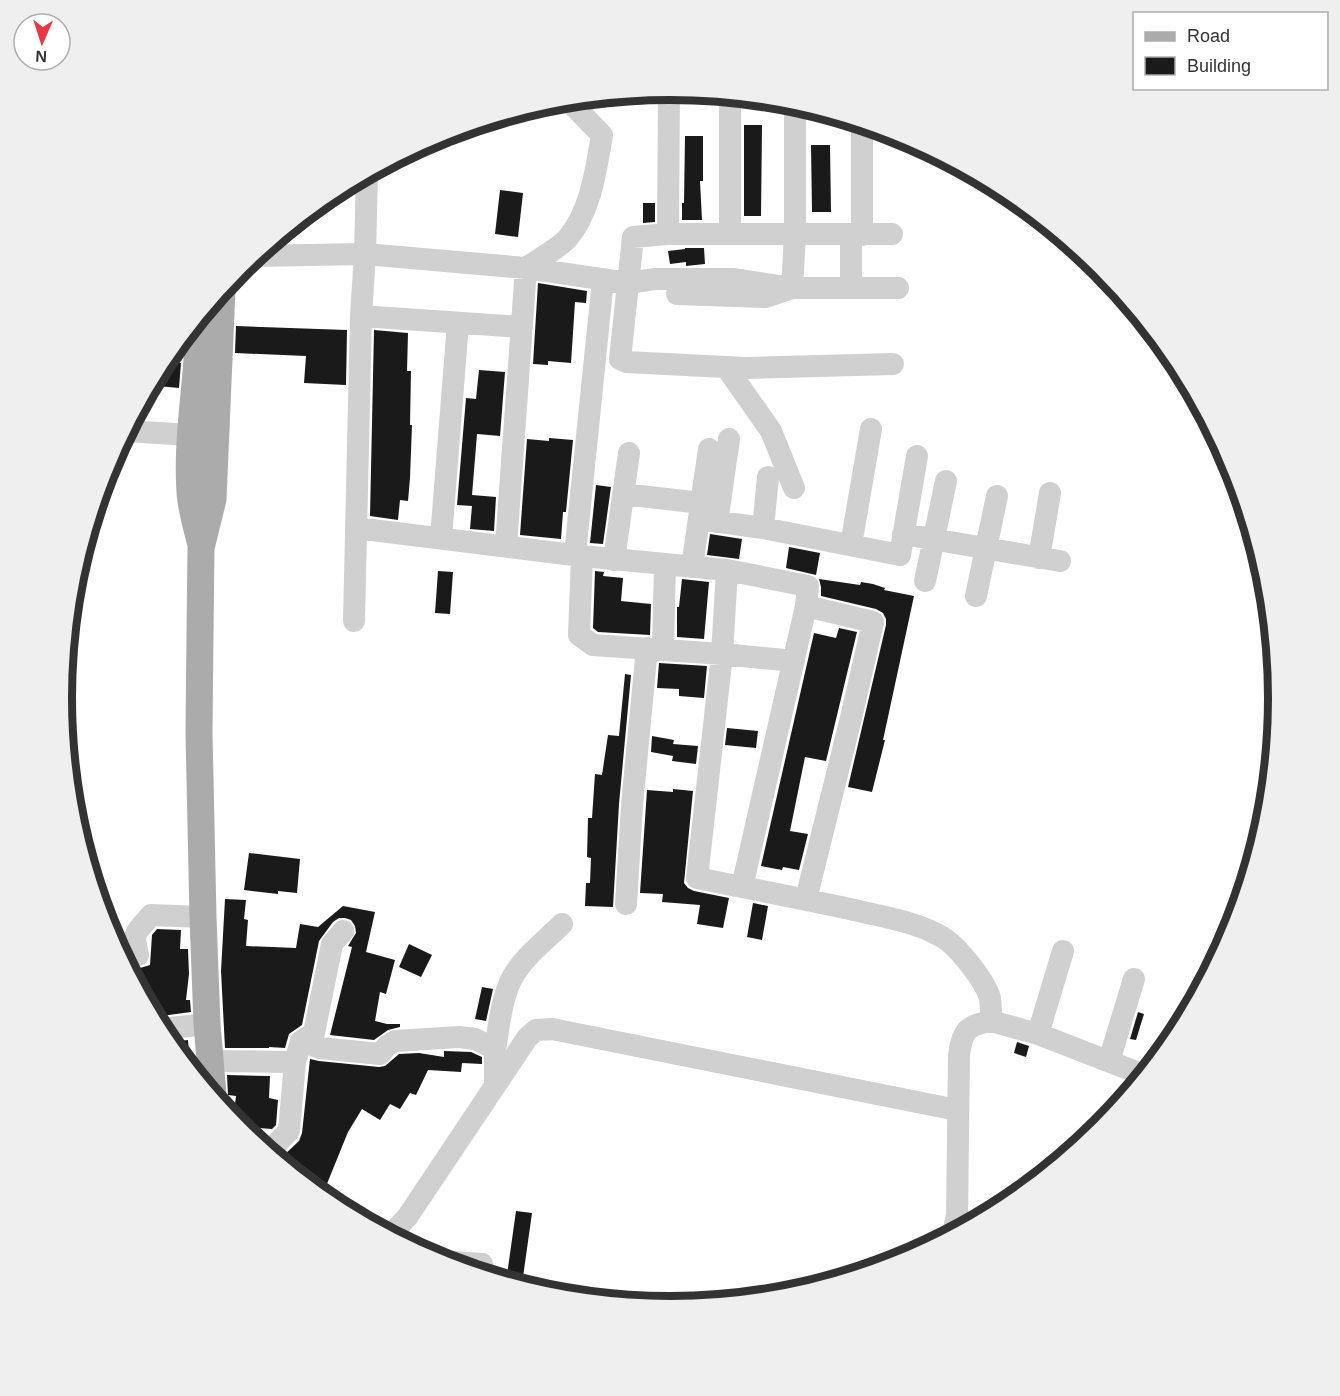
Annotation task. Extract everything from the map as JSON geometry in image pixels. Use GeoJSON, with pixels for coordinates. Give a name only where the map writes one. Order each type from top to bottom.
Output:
{"type":"FeatureCollection","features":[{"type":"Feature","properties":{"kind":"main road"},"geometry":{"type":"LineString","coordinates":[[201,548],[213,499],[221,302]]}},
{"type":"Feature","properties":{"kind":"main road"},"geometry":{"type":"LineString","coordinates":[[187,347],[190,494],[201,548],[199,733],[202,917],[212,1082]]}},
{"type":"Feature","properties":{"kind":"street"},"geometry":{"type":"LineString","coordinates":[[669,100],[669,234]]}},
{"type":"Feature","properties":{"kind":"street"},"geometry":{"type":"LineString","coordinates":[[730,103],[730,234]]}},
{"type":"Feature","properties":{"kind":"street"},"geometry":{"type":"LineString","coordinates":[[526,268],[567,239],[584,209],[596,175],[602,135],[576,107]]}},
{"type":"Feature","properties":{"kind":"street"},"geometry":{"type":"LineString","coordinates":[[792,288],[795,236],[795,113]]}},
{"type":"Feature","properties":{"kind":"street"},"geometry":{"type":"LineString","coordinates":[[851,288],[857,235],[862,132]]}},
{"type":"Feature","properties":{"kind":"street"},"geometry":{"type":"LineString","coordinates":[[354,621],[361,316],[367,183]]}},
{"type":"Feature","properties":{"kind":"street"},"geometry":{"type":"LineString","coordinates":[[892,234],[795,236],[669,234],[633,237],[621,359],[626,362],[726,367],[893,364]]}},
{"type":"Feature","properties":{"kind":"street"},"geometry":{"type":"LineString","coordinates":[[268,256],[365,254],[526,268],[628,283],[672,294],[765,297],[792,288],[898,288]]}},
{"type":"Feature","properties":{"kind":"street"},"geometry":{"type":"LineString","coordinates":[[506,546],[526,268]]}},
{"type":"Feature","properties":{"kind":"street"},"geometry":{"type":"LineString","coordinates":[[603,279],[578,555],[579,635],[593,645],[794,661]]}},
{"type":"Feature","properties":{"kind":"street"},"geometry":{"type":"LineString","coordinates":[[361,316],[522,327]]}},
{"type":"Feature","properties":{"kind":"street"},"geometry":{"type":"LineString","coordinates":[[441,538],[458,323]]}},
{"type":"Feature","properties":{"kind":"street"},"geometry":{"type":"LineString","coordinates":[[726,367],[771,431],[794,488]]}},
{"type":"Feature","properties":{"kind":"street"},"geometry":{"type":"LineString","coordinates":[[851,545],[871,429]]}},
{"type":"Feature","properties":{"kind":"street"},"geometry":{"type":"LineString","coordinates":[[135,432],[189,435]]}},
{"type":"Feature","properties":{"kind":"street"},"geometry":{"type":"LineString","coordinates":[[692,567],[706,515],[719,444]]}},
{"type":"Feature","properties":{"kind":"street"},"geometry":{"type":"LineString","coordinates":[[614,560],[629,453]]}},
{"type":"Feature","properties":{"kind":"street"},"geometry":{"type":"LineString","coordinates":[[623,494],[763,528],[900,555],[917,456]]}},
{"type":"Feature","properties":{"kind":"street"},"geometry":{"type":"LineString","coordinates":[[763,528],[768,477]]}},
{"type":"Feature","properties":{"kind":"street"},"geometry":{"type":"LineString","coordinates":[[925,581],[946,481]]}},
{"type":"Feature","properties":{"kind":"street"},"geometry":{"type":"LineString","coordinates":[[903,534],[1050,560],[1050,493]]}},
{"type":"Feature","properties":{"kind":"street"},"geometry":{"type":"LineString","coordinates":[[976,596],[997,496]]}},
{"type":"Feature","properties":{"kind":"street"},"geometry":{"type":"LineString","coordinates":[[356,528],[614,560],[727,570],[808,586],[807,606],[742,887]]}},
{"type":"Feature","properties":{"kind":"street"},"geometry":{"type":"LineString","coordinates":[[626,904],[632,805],[665,564]]}},
{"type":"Feature","properties":{"kind":"street"},"geometry":{"type":"LineString","coordinates":[[727,570],[722,654],[697,878],[806,899],[909,923],[929,930],[957,949],[986,988],[990,1000],[991,1021]]}},
{"type":"Feature","properties":{"kind":"street"},"geometry":{"type":"LineString","coordinates":[[806,899],[873,622],[807,606]]}},
{"type":"Feature","properties":{"kind":"street"},"geometry":{"type":"LineString","coordinates":[[138,955],[134,938],[136,931],[151,915],[202,917]]}},
{"type":"Feature","properties":{"kind":"street"},"geometry":{"type":"LineString","coordinates":[[495,1084],[495,1049],[504,999],[511,979],[522,964],[562,924]]}},
{"type":"Feature","properties":{"kind":"street"},"geometry":{"type":"LineString","coordinates":[[274,1146],[289,1131],[298,1051],[314,1033],[332,944],[343,931]]}},
{"type":"Feature","properties":{"kind":"street"},"geometry":{"type":"LineString","coordinates":[[1038,1034],[1063,951]]}},
{"type":"Feature","properties":{"kind":"street"},"geometry":{"type":"LineString","coordinates":[[1109,1061],[1134,979]]}},
{"type":"Feature","properties":{"kind":"street"},"geometry":{"type":"LineString","coordinates":[[954,1224],[957,1205],[957,1110],[961,1042],[966,1031],[975,1023],[991,1021],[1038,1034],[1136,1072]]}},
{"type":"Feature","properties":{"kind":"street"},"geometry":{"type":"LineString","coordinates":[[172,1028],[207,1024]]}},
{"type":"Feature","properties":{"kind":"street"},"geometry":{"type":"LineString","coordinates":[[396,1229],[408,1216],[527,1038],[536,1030],[552,1029],[957,1110]]}},
{"type":"Feature","properties":{"kind":"street"},"geometry":{"type":"LineString","coordinates":[[210,1061],[320,1048],[380,1054],[395,1041],[459,1037],[475,1039],[495,1049]]}},
{"type":"Feature","properties":{"kind":"street"},"geometry":{"type":"LineString","coordinates":[[477,1264],[482,1264]]}},
{"type":"Feature","properties":{"kind":"building"},"geometry":{"type":"Polygon","coordinates":[[[744,125],[762,125],[761,216],[744,216],[744,125]]]}},
{"type":"Feature","properties":{"kind":"building"},"geometry":{"type":"Polygon","coordinates":[[[685,136],[703,136],[703,181],[700,181],[702,220],[682,220],[685,136]]]}},
{"type":"Feature","properties":{"kind":"building"},"geometry":{"type":"Polygon","coordinates":[[[811,145],[830,145],[831,212],[812,212],[811,145]]]}},
{"type":"Feature","properties":{"kind":"building"},"geometry":{"type":"Polygon","coordinates":[[[500,190],[523,193],[518,237],[495,234],[500,190]]]}},
{"type":"Feature","properties":{"kind":"building"},"geometry":{"type":"Polygon","coordinates":[[[643,203],[655,203],[655,222],[643,223],[643,203]]]}},
{"type":"Feature","properties":{"kind":"building"},"geometry":{"type":"Polygon","coordinates":[[[704,248],[705,264],[686,266],[686,262],[670,264],[668,251],[704,248]]]}},
{"type":"Feature","properties":{"kind":"building"},"geometry":{"type":"Polygon","coordinates":[[[538,283],[587,291],[586,303],[575,302],[571,363],[548,361],[548,365],[533,364],[538,283]]]}},
{"type":"Feature","properties":{"kind":"building"},"geometry":{"type":"Polygon","coordinates":[[[236,326],[347,330],[346,385],[304,383],[306,356],[235,353],[236,326]]]}},
{"type":"Feature","properties":{"kind":"building"},"geometry":{"type":"Polygon","coordinates":[[[374,330],[408,333],[407,371],[411,371],[410,425],[412,425],[410,478],[408,501],[400,500],[398,520],[370,516],[374,330]]]}},
{"type":"Feature","properties":{"kind":"building"},"geometry":{"type":"Polygon","coordinates":[[[175,363],[181,363],[179,388],[160,386],[175,363]]]}},
{"type":"Feature","properties":{"kind":"building"},"geometry":{"type":"Polygon","coordinates":[[[479,370],[505,372],[500,436],[477,434],[472,495],[496,497],[494,531],[470,529],[472,506],[457,505],[466,398],[476,399],[479,370]]]}},
{"type":"Feature","properties":{"kind":"building"},"geometry":{"type":"Polygon","coordinates":[[[549,438],[573,440],[561,539],[520,535],[527,439],[549,441],[549,438]]]}},
{"type":"Feature","properties":{"kind":"building"},"geometry":{"type":"Polygon","coordinates":[[[596,485],[611,487],[603,544],[590,543],[596,485]]]}},
{"type":"Feature","properties":{"kind":"building"},"geometry":{"type":"Polygon","coordinates":[[[710,534],[742,539],[739,559],[707,555],[710,534]]]}},
{"type":"Feature","properties":{"kind":"building"},"geometry":{"type":"Polygon","coordinates":[[[789,547],[820,553],[816,575],[786,568],[789,547]]]}},
{"type":"Feature","properties":{"kind":"building"},"geometry":{"type":"Polygon","coordinates":[[[438,571],[453,572],[450,614],[435,613],[438,571]]]}},
{"type":"Feature","properties":{"kind":"building"},"geometry":{"type":"Polygon","coordinates":[[[595,571],[604,572],[603,576],[623,578],[621,601],[651,604],[650,635],[598,632],[593,628],[595,571]]]}},
{"type":"Feature","properties":{"kind":"building"},"geometry":{"type":"Polygon","coordinates":[[[682,579],[709,582],[704,639],[677,637],[677,607],[679,607],[682,579]]]}},
{"type":"Feature","properties":{"kind":"building"},"geometry":{"type":"Polygon","coordinates":[[[819,579],[860,585],[861,582],[873,584],[885,588],[884,590],[914,596],[883,740],[885,740],[872,792],[848,787],[886,619],[883,613],[876,609],[821,596],[819,579]]]}},
{"type":"Feature","properties":{"kind":"building"},"geometry":{"type":"Polygon","coordinates":[[[839,628],[857,632],[826,761],[805,757],[790,831],[808,834],[799,870],[761,866],[814,633],[836,638],[839,628]]]}},
{"type":"Feature","properties":{"kind":"building"},"geometry":{"type":"Polygon","coordinates":[[[659,663],[707,666],[704,698],[679,696],[679,689],[657,688],[659,663]]]}},
{"type":"Feature","properties":{"kind":"building"},"geometry":{"type":"Polygon","coordinates":[[[625,674],[631,675],[619,804],[613,907],[585,906],[586,883],[590,883],[591,858],[587,857],[588,818],[592,818],[595,774],[602,775],[608,735],[619,736],[625,674]]]}},
{"type":"Feature","properties":{"kind":"building"},"geometry":{"type":"Polygon","coordinates":[[[727,728],[758,731],[756,748],[725,745],[727,728]]]}},
{"type":"Feature","properties":{"kind":"building"},"geometry":{"type":"Polygon","coordinates":[[[652,736],[674,740],[673,744],[698,746],[696,764],[672,761],[673,756],[651,752],[652,736]]]}},
{"type":"Feature","properties":{"kind":"building"},"geometry":{"type":"Polygon","coordinates":[[[673,789],[693,791],[684,883],[694,891],[729,898],[723,928],[697,924],[700,905],[662,902],[663,894],[640,893],[647,790],[673,792],[673,789]]]}},
{"type":"Feature","properties":{"kind":"building"},"geometry":{"type":"Polygon","coordinates":[[[249,853],[300,859],[297,893],[278,891],[278,894],[244,890],[249,853]]]}},
{"type":"Feature","properties":{"kind":"building"},"geometry":{"type":"Polygon","coordinates":[[[225,899],[246,900],[244,919],[248,920],[246,946],[296,948],[300,924],[318,927],[343,906],[375,912],[366,952],[395,960],[386,994],[380,992],[375,1021],[400,1024],[400,1027],[388,1030],[374,1040],[330,1035],[352,947],[348,946],[356,933],[351,920],[339,918],[333,922],[319,941],[302,1025],[289,1034],[285,1048],[225,1048],[221,971],[225,899]]]}},
{"type":"Feature","properties":{"kind":"building"},"geometry":{"type":"Polygon","coordinates":[[[753,903],[768,906],[762,940],[747,937],[753,903]]]}},
{"type":"Feature","properties":{"kind":"building"},"geometry":{"type":"Polygon","coordinates":[[[157,929],[181,930],[180,949],[188,949],[189,974],[186,1000],[190,1000],[191,1012],[164,1016],[137,968],[150,965],[152,935],[157,929]]]}},
{"type":"Feature","properties":{"kind":"building"},"geometry":{"type":"Polygon","coordinates":[[[409,944],[432,955],[421,977],[399,967],[409,944]]]}},
{"type":"Feature","properties":{"kind":"building"},"geometry":{"type":"Polygon","coordinates":[[[482,987],[493,989],[486,1021],[475,1019],[482,987]]]}},
{"type":"Feature","properties":{"kind":"building"},"geometry":{"type":"Polygon","coordinates":[[[1138,1012],[1144,1014],[1136,1040],[1130,1039],[1138,1012]]]}},
{"type":"Feature","properties":{"kind":"building"},"geometry":{"type":"Polygon","coordinates":[[[188,1040],[189,1052],[181,1041],[188,1040]]]}},
{"type":"Feature","properties":{"kind":"building"},"geometry":{"type":"Polygon","coordinates":[[[1017,1042],[1029,1046],[1026,1057],[1014,1053],[1017,1042]]]}},
{"type":"Feature","properties":{"kind":"building"},"geometry":{"type":"Polygon","coordinates":[[[444,1051],[471,1052],[482,1057],[482,1064],[462,1063],[461,1072],[428,1070],[416,1095],[410,1093],[400,1109],[390,1104],[380,1120],[362,1109],[348,1132],[326,1186],[284,1155],[299,1141],[302,1133],[310,1059],[379,1067],[385,1066],[399,1054],[419,1053],[444,1057],[444,1051]]]}},
{"type":"Feature","properties":{"kind":"building"},"geometry":{"type":"Polygon","coordinates":[[[227,1075],[270,1076],[269,1098],[278,1100],[276,1125],[272,1129],[259,1128],[258,1132],[235,1108],[236,1096],[228,1095],[227,1075]]]}},
{"type":"Feature","properties":{"kind":"building"},"geometry":{"type":"Polygon","coordinates":[[[516,1211],[532,1213],[523,1277],[507,1273],[516,1211]]]}}]}
